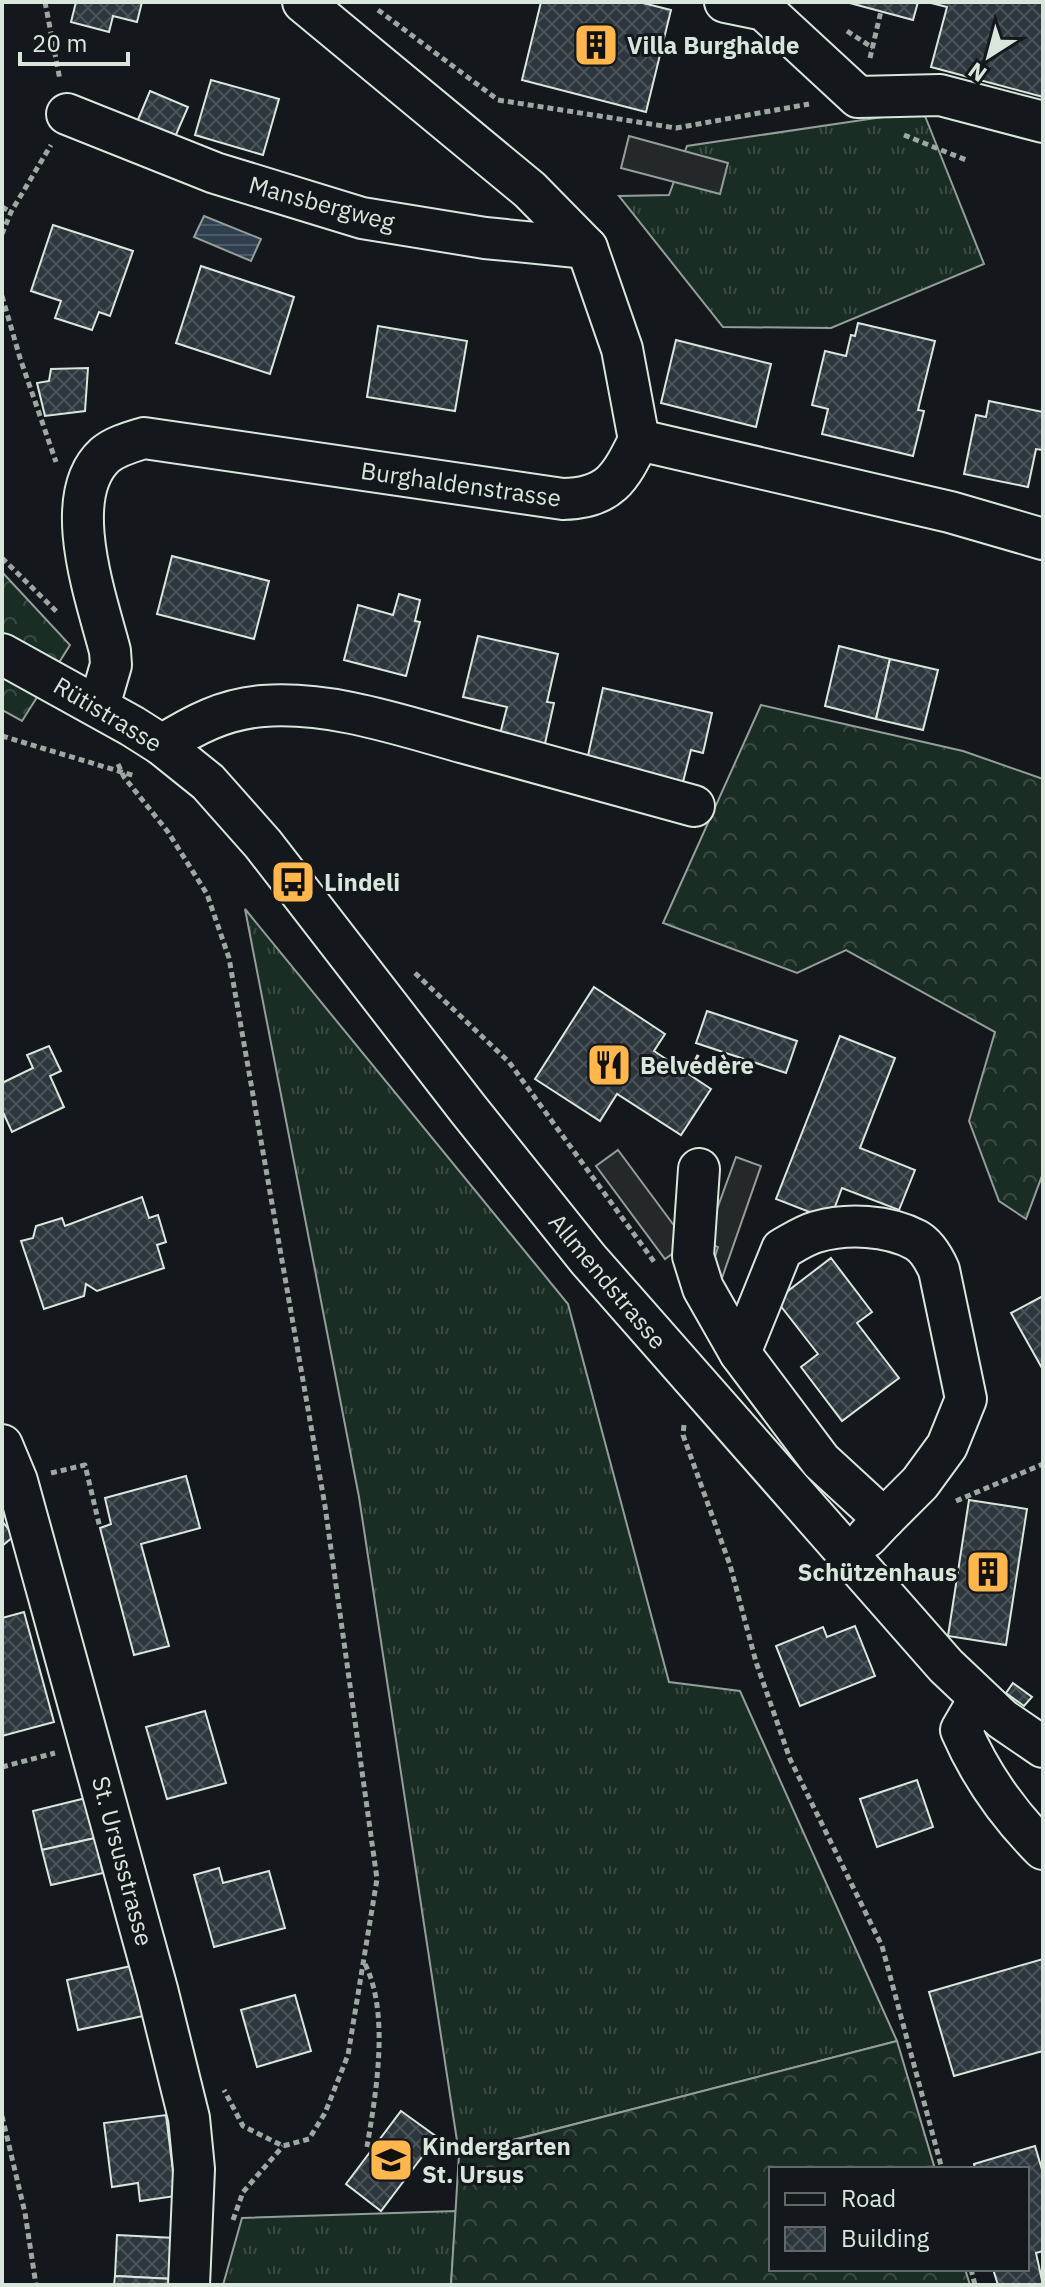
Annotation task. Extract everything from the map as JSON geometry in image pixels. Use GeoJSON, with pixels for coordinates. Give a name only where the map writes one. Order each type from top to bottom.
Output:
{"type":"FeatureCollection","features":[{"type":"Feature","properties":{"kind":"street"},"geometry":{"type":"LineString","coordinates":[[303,2],[530,190],[587,248],[622,349],[639,440],[950,512],[1043,539]]}},
{"type":"Feature","properties":{"kind":"street"},"geometry":{"type":"LineString","coordinates":[[725,2],[764,10],[858,97],[940,95],[1043,122]]}},
{"type":"Feature","properties":{"kind":"street","name":"Mansbergweg"},"geometry":{"type":"LineString","coordinates":[[67,114],[215,173],[362,218],[485,238],[587,248]]}},
{"type":"Feature","properties":{"kind":"street","name":"Burghaldenstrasse"},"geometry":{"type":"LineString","coordinates":[[99,706],[111,665],[110,651],[87,568],[84,499],[95,466],[107,453],[125,444],[144,438],[578,499],[604,491],[616,482],[639,440]]}},
{"type":"Feature","properties":{"kind":"street","name":"Rütistrasse"},"geometry":{"type":"LineString","coordinates":[[2,654],[99,706],[162,745],[208,782]]}},
{"type":"Feature","properties":{"kind":"street"},"geometry":{"type":"LineString","coordinates":[[162,745],[198,723],[239,709],[281,705],[313,707],[442,737],[694,806]]}},
{"type":"Feature","properties":{"kind":"street","name":"Allmendstrasse"},"geometry":{"type":"LineString","coordinates":[[208,782],[263,844],[588,1259],[946,1666],[1002,1719],[1043,1747]]}},
{"type":"Feature","properties":{"kind":"street"},"geometry":{"type":"LineString","coordinates":[[699,1169],[693,1256],[703,1288],[740,1353],[821,1461],[884,1519]]}},
{"type":"Feature","properties":{"kind":"street"},"geometry":{"type":"LineString","coordinates":[[740,1353],[782,1249],[816,1232],[856,1226],[885,1230],[917,1241],[931,1255],[939,1270],[966,1399],[947,1446],[920,1483],[850,1554]]}},
{"type":"Feature","properties":{"kind":"street","name":"St. Ursusstrasse"},"geometry":{"type":"LineString","coordinates":[[10,1463],[91,1744],[189,2118],[194,2169],[189,2285]]}},
{"type":"Feature","properties":{"kind":"street"},"geometry":{"type":"LineString","coordinates":[[979,1699],[961,1730],[964,1738],[982,1772],[1012,1815],[1043,1849]]}},
{"type":"Feature","properties":{"kind":"path"},"geometry":{"type":"LineString","coordinates":[[367,2],[498,100],[676,128],[858,97]]}},
{"type":"Feature","properties":{"kind":"path"},"geometry":{"type":"LineString","coordinates":[[842,28],[873,48],[881,11]]}},
{"type":"Feature","properties":{"kind":"path"},"geometry":{"type":"LineString","coordinates":[[901,134],[966,160]]}},
{"type":"Feature","properties":{"kind":"path"},"geometry":{"type":"LineString","coordinates":[[2,207],[11,212]]}},
{"type":"Feature","properties":{"kind":"path"},"geometry":{"type":"LineString","coordinates":[[2,296],[63,482],[84,499]]}},
{"type":"Feature","properties":{"kind":"path"},"geometry":{"type":"LineString","coordinates":[[2,558],[61,616]]}},
{"type":"Feature","properties":{"kind":"path"},"geometry":{"type":"LineString","coordinates":[[2,736],[121,770],[168,832],[207,894],[229,958],[325,1506],[377,1879],[348,2055],[325,2113],[309,2139],[283,2146],[243,2192],[229,2233]]}},
{"type":"Feature","properties":{"kind":"path"},"geometry":{"type":"LineString","coordinates":[[407,966],[509,1062],[665,1278],[693,1256]]}},
{"type":"Feature","properties":{"kind":"path"},"geometry":{"type":"LineString","coordinates":[[700,1388],[684,1408],[683,1435],[730,1565],[756,1662],[790,1759],[882,1946],[941,2167]]}},
{"type":"Feature","properties":{"kind":"path"},"geometry":{"type":"LineString","coordinates":[[10,1463],[85,1465],[100,1528]]}},
{"type":"Feature","properties":{"kind":"path"},"geometry":{"type":"LineString","coordinates":[[946,1505],[1043,1464]]}},
{"type":"Feature","properties":{"kind":"path"},"geometry":{"type":"LineString","coordinates":[[2,1767],[91,1744]]}},
{"type":"Feature","properties":{"kind":"path"},"geometry":{"type":"LineString","coordinates":[[364,1962],[374,1982],[380,2070],[367,2147]]}},
{"type":"Feature","properties":{"kind":"path"},"geometry":{"type":"LineString","coordinates":[[221,2085],[243,2126],[283,2146]]}},
{"type":"Feature","properties":{"kind":"path"},"geometry":{"type":"LineString","coordinates":[[2,2116],[25,2213],[36,2285]]}},
{"type":"Feature","properties":{"kind":"green space"},"geometry":{"type":"Polygon","coordinates":[[[923,111],[984,264],[831,328],[723,327],[619,196],[669,195],[687,146],[923,111]]]}},
{"type":"Feature","properties":{"kind":"green space"},"geometry":{"type":"Polygon","coordinates":[[[2,572],[70,645],[22,721],[2,710],[2,572]]]}},
{"type":"Feature","properties":{"kind":"green space"},"geometry":{"type":"Polygon","coordinates":[[[761,705],[963,751],[1043,779],[1043,1173],[1026,1219],[999,1201],[969,1121],[995,1032],[846,950],[797,973],[663,923],[761,705]]]}},
{"type":"Feature","properties":{"kind":"green space"},"geometry":{"type":"Polygon","coordinates":[[[245,909],[568,1304],[669,1682],[740,1691],[897,2041],[459,2154],[359,1497],[245,909]]]}},
{"type":"Feature","properties":{"kind":"green space"},"geometry":{"type":"Polygon","coordinates":[[[897,2041],[934,2167],[769,2167],[769,2271],[966,2271],[970,2285],[451,2285],[459,2154],[897,2041]]]}},
{"type":"Feature","properties":{"kind":"green space"},"geometry":{"type":"Polygon","coordinates":[[[456,2211],[451,2285],[223,2285],[242,2218],[456,2211]]]}},
{"type":"Feature","properties":{"kind":"shaded area"},"geometry":{"type":"Polygon","coordinates":[[[629,136],[728,163],[720,194],[621,168],[629,136]]]}},
{"type":"Feature","properties":{"kind":"shaded area"},"geometry":{"type":"Polygon","coordinates":[[[618,1150],[687,1243],[665,1259],[596,1166],[618,1150]]]}},
{"type":"Feature","properties":{"kind":"shaded area"},"geometry":{"type":"Polygon","coordinates":[[[736,1157],[761,1166],[722,1278],[710,1273],[718,1247],[705,1242],[736,1157]]]}},
{"type":"Feature","properties":{"kind":"water"},"geometry":{"type":"Polygon","coordinates":[[[204,216],[261,239],[251,261],[194,237],[204,216]]]}},
{"type":"Feature","properties":{"kind":"building"},"geometry":{"type":"Polygon","coordinates":[[[76,2],[142,2],[137,22],[113,16],[109,32],[71,22],[76,2]]]}},
{"type":"Feature","properties":{"kind":"building","name":"Villa Burghalde"},"geometry":{"type":"Polygon","coordinates":[[[541,2],[639,2],[671,10],[646,112],[522,80],[541,2]]]}},
{"type":"Feature","properties":{"kind":"building"},"geometry":{"type":"Polygon","coordinates":[[[846,2],[918,2],[913,20],[846,2]]]}},
{"type":"Feature","properties":{"kind":"building"},"geometry":{"type":"Polygon","coordinates":[[[927,2],[1043,2],[1043,97],[931,67],[947,7],[927,2]]]}},
{"type":"Feature","properties":{"kind":"building"},"geometry":{"type":"Polygon","coordinates":[[[211,80],[279,99],[263,155],[195,135],[211,80]]]}},
{"type":"Feature","properties":{"kind":"building"},"geometry":{"type":"Polygon","coordinates":[[[150,91],[188,107],[175,137],[137,122],[150,91]]]}},
{"type":"Feature","properties":{"kind":"building"},"geometry":{"type":"Polygon","coordinates":[[[53,225],[133,251],[110,316],[99,312],[92,330],[55,318],[61,301],[31,291],[53,225]]]}},
{"type":"Feature","properties":{"kind":"building"},"geometry":{"type":"Polygon","coordinates":[[[201,266],[294,297],[270,374],[176,343],[201,266]]]}},
{"type":"Feature","properties":{"kind":"building"},"geometry":{"type":"Polygon","coordinates":[[[858,323],[935,341],[918,410],[924,411],[913,456],[822,434],[828,409],[812,405],[825,351],[846,356],[851,335],[855,336],[858,323]]]}},
{"type":"Feature","properties":{"kind":"building"},"geometry":{"type":"Polygon","coordinates":[[[378,326],[467,341],[455,411],[367,397],[378,326]]]}},
{"type":"Feature","properties":{"kind":"building"},"geometry":{"type":"Polygon","coordinates":[[[676,340],[771,364],[756,427],[661,403],[676,340]]]}},
{"type":"Feature","properties":{"kind":"building"},"geometry":{"type":"Polygon","coordinates":[[[88,368],[85,411],[45,416],[37,383],[49,381],[51,369],[88,368]]]}},
{"type":"Feature","properties":{"kind":"building"},"geometry":{"type":"Polygon","coordinates":[[[989,401],[1043,412],[1043,450],[1036,449],[1028,487],[964,474],[976,415],[986,417],[989,401]]]}},
{"type":"Feature","properties":{"kind":"building"},"geometry":{"type":"Polygon","coordinates":[[[172,556],[269,581],[254,639],[157,614],[172,556]]]}},
{"type":"Feature","properties":{"kind":"building"},"geometry":{"type":"Polygon","coordinates":[[[399,594],[420,600],[415,621],[420,622],[406,676],[344,660],[358,605],[393,615],[399,594]]]}},
{"type":"Feature","properties":{"kind":"building"},"geometry":{"type":"Polygon","coordinates":[[[478,636],[558,654],[547,702],[554,703],[544,748],[499,738],[507,707],[463,697],[478,636]]]}},
{"type":"Feature","properties":{"kind":"building"},"geometry":{"type":"Polygon","coordinates":[[[839,646],[890,659],[876,719],[825,706],[839,646]]]}},
{"type":"Feature","properties":{"kind":"building"},"geometry":{"type":"Polygon","coordinates":[[[890,659],[938,670],[923,730],[876,719],[890,659]]]}},
{"type":"Feature","properties":{"kind":"building"},"geometry":{"type":"Polygon","coordinates":[[[603,688],[712,713],[703,753],[691,750],[683,782],[587,760],[603,688]]]}},
{"type":"Feature","properties":{"kind":"building","name":"Belvédère"},"geometry":{"type":"Polygon","coordinates":[[[594,987],[665,1034],[654,1051],[711,1089],[681,1135],[617,1094],[600,1121],[535,1079],[594,987]]]}},
{"type":"Feature","properties":{"kind":"building"},"geometry":{"type":"Polygon","coordinates":[[[707,1011],[797,1041],[786,1073],[696,1043],[707,1011]]]}},
{"type":"Feature","properties":{"kind":"building"},"geometry":{"type":"Polygon","coordinates":[[[840,1036],[895,1058],[860,1148],[915,1170],[899,1210],[842,1188],[830,1220],[776,1199],[840,1036]]]}},
{"type":"Feature","properties":{"kind":"building"},"geometry":{"type":"Polygon","coordinates":[[[49,1046],[61,1071],[50,1076],[64,1107],[12,1132],[2,1110],[2,1083],[33,1068],[27,1055],[49,1046]]]}},
{"type":"Feature","properties":{"kind":"building"},"geometry":{"type":"Polygon","coordinates":[[[142,1197],[149,1218],[158,1215],[166,1242],[157,1245],[164,1268],[97,1291],[86,1284],[84,1296],[44,1309],[21,1241],[33,1238],[36,1226],[62,1218],[65,1226],[142,1197]]]}},
{"type":"Feature","properties":{"kind":"building"},"geometry":{"type":"Polygon","coordinates":[[[831,1258],[872,1312],[857,1323],[899,1378],[842,1421],[801,1367],[818,1354],[776,1300],[831,1258]]]}},
{"type":"Feature","properties":{"kind":"building"},"geometry":{"type":"Polygon","coordinates":[[[1043,1296],[1043,1370],[1011,1313],[1043,1296]]]}},
{"type":"Feature","properties":{"kind":"building"},"geometry":{"type":"Polygon","coordinates":[[[186,1476],[200,1528],[141,1544],[169,1646],[134,1655],[100,1528],[111,1524],[105,1498],[186,1476]]]}},
{"type":"Feature","properties":{"kind":"building","name":"Schützenhaus"},"geometry":{"type":"Polygon","coordinates":[[[969,1500],[1027,1509],[1006,1645],[948,1636],[969,1500]]]}},
{"type":"Feature","properties":{"kind":"building"},"geometry":{"type":"Polygon","coordinates":[[[2,1521],[14,1536],[2,1546],[2,1521]]]}},
{"type":"Feature","properties":{"kind":"building"},"geometry":{"type":"Polygon","coordinates":[[[24,1612],[54,1722],[2,1736],[2,1618],[24,1612]]]}},
{"type":"Feature","properties":{"kind":"building"},"geometry":{"type":"Polygon","coordinates":[[[855,1626],[875,1676],[800,1706],[776,1646],[823,1627],[827,1637],[855,1626]]]}},
{"type":"Feature","properties":{"kind":"building"},"geometry":{"type":"Polygon","coordinates":[[[1013,1683],[1032,1697],[1024,1706],[1006,1693],[1013,1683]]]}},
{"type":"Feature","properties":{"kind":"building"},"geometry":{"type":"Polygon","coordinates":[[[205,1711],[226,1783],[167,1799],[146,1727],[205,1711]]]}},
{"type":"Feature","properties":{"kind":"building"},"geometry":{"type":"Polygon","coordinates":[[[917,1780],[933,1827],[877,1847],[860,1799],[917,1780]]]}},
{"type":"Feature","properties":{"kind":"building"},"geometry":{"type":"Polygon","coordinates":[[[86,1798],[95,1838],[42,1850],[33,1811],[86,1798]]]}},
{"type":"Feature","properties":{"kind":"building"},"geometry":{"type":"Polygon","coordinates":[[[95,1838],[103,1873],[51,1885],[42,1850],[95,1838]]]}},
{"type":"Feature","properties":{"kind":"building"},"geometry":{"type":"Polygon","coordinates":[[[219,1868],[223,1883],[269,1871],[285,1928],[214,1947],[194,1875],[219,1868]]]}},
{"type":"Feature","properties":{"kind":"building"},"geometry":{"type":"Polygon","coordinates":[[[1043,1959],[1043,2051],[954,2076],[929,1992],[1043,1959]]]}},
{"type":"Feature","properties":{"kind":"building"},"geometry":{"type":"Polygon","coordinates":[[[131,1966],[143,2016],[78,2030],[67,1980],[131,1966]]]}},
{"type":"Feature","properties":{"kind":"building"},"geometry":{"type":"Polygon","coordinates":[[[295,1995],[311,2051],[257,2067],[241,2010],[295,1995]]]}},
{"type":"Feature","properties":{"kind":"building","name":"Kindergarten St. Ursus"},"geometry":{"type":"Polygon","coordinates":[[[401,2111],[437,2137],[381,2211],[346,2184],[401,2111]]]}},
{"type":"Feature","properties":{"kind":"building"},"geometry":{"type":"Polygon","coordinates":[[[166,2115],[176,2196],[140,2201],[138,2183],[112,2187],[104,2123],[166,2115]]]}},
{"type":"Feature","properties":{"kind":"building"},"geometry":{"type":"Polygon","coordinates":[[[1035,2146],[1043,2173],[1043,2251],[1036,2253],[1043,2285],[998,2285],[994,2271],[1029,2271],[1029,2167],[975,2167],[974,2164],[1035,2146]]]}},
{"type":"Feature","properties":{"kind":"building"},"geometry":{"type":"Polygon","coordinates":[[[117,2235],[175,2238],[173,2279],[115,2276],[117,2235]]]}},
{"type":"Feature","properties":{"kind":"building"},"geometry":{"type":"Polygon","coordinates":[[[115,2276],[173,2279],[172,2285],[114,2285],[115,2276]]]}},
{"type":"Feature","properties":{"kind":"place","name":"Villa Burghalde"},"geometry":{"type":"Point","coordinates":[596,45]}},
{"type":"Feature","properties":{"kind":"place","name":"Lindeli"},"geometry":{"type":"Point","coordinates":[293,882]}},
{"type":"Feature","properties":{"kind":"place","name":"Belvédère"},"geometry":{"type":"Point","coordinates":[609,1065]}},
{"type":"Feature","properties":{"kind":"place","name":"Schützenhaus"},"geometry":{"type":"Point","coordinates":[988,1572]}},
{"type":"Feature","properties":{"kind":"place","name":"Kindergarten St. Ursus"},"geometry":{"type":"Point","coordinates":[391,2160]}}]}
